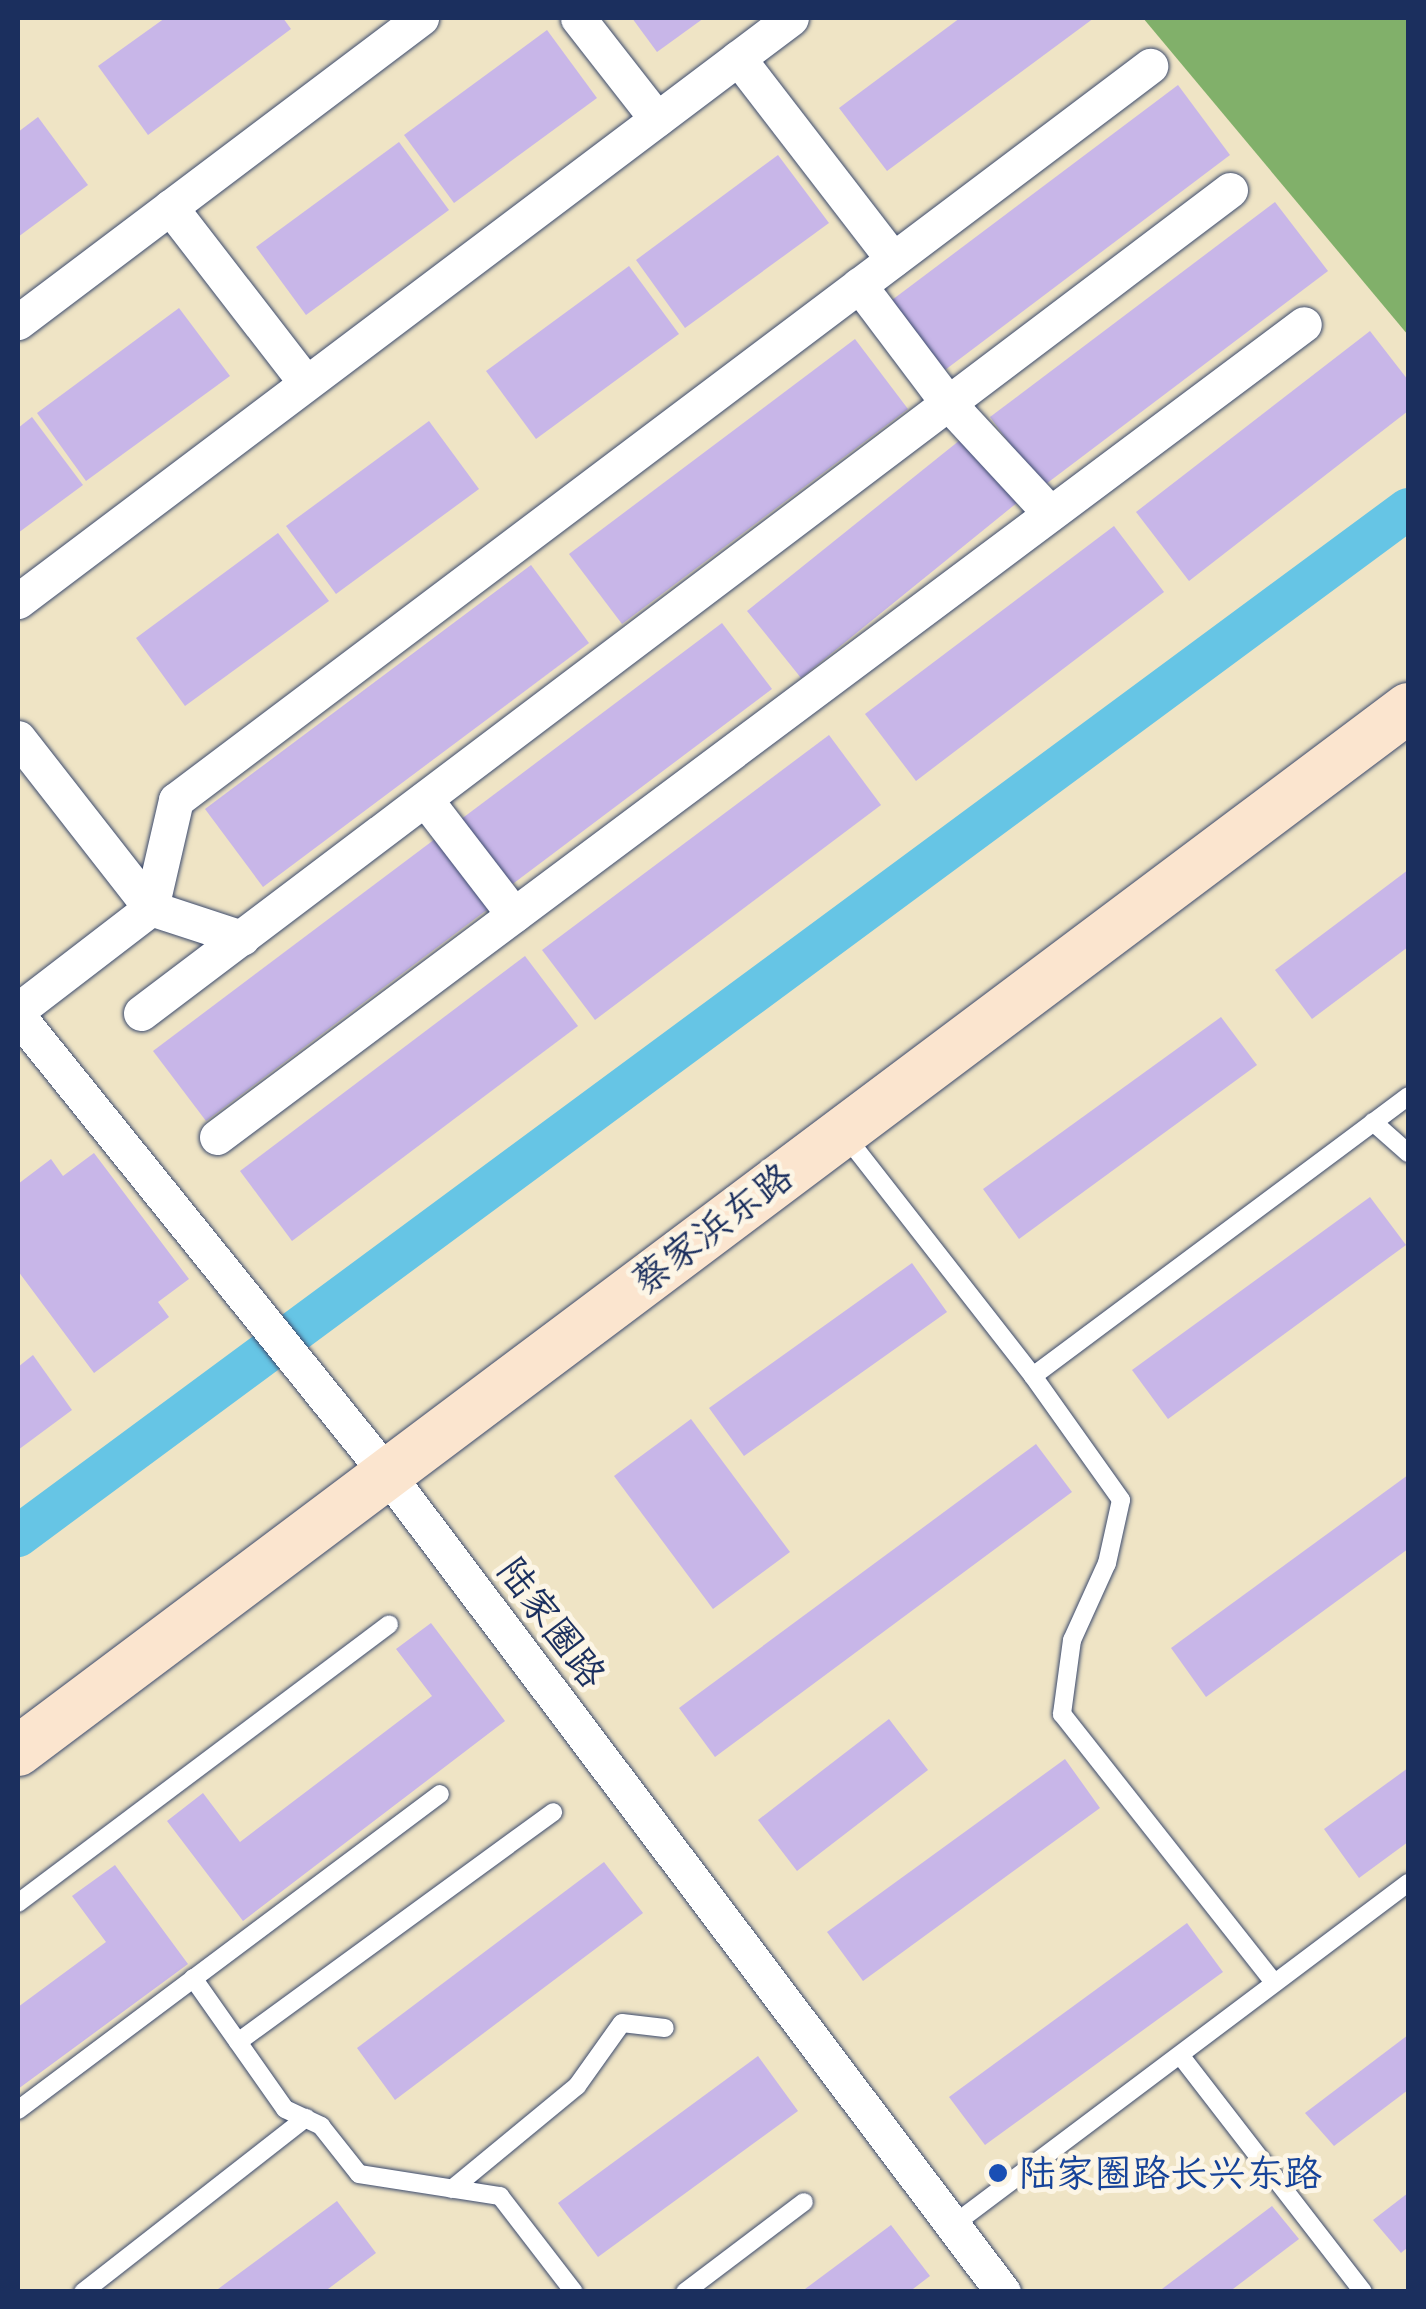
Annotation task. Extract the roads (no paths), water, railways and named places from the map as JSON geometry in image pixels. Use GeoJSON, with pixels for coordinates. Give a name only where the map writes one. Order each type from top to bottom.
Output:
{"type":"FeatureCollection","features":[{"type":"Feature","properties":{"kind":"street"},"geometry":{"type":"LineString","coordinates":[[18,322],[422,18]]}},
{"type":"Feature","properties":{"kind":"street"},"geometry":{"type":"LineString","coordinates":[[578,18],[657,119]]}},
{"type":"Feature","properties":{"kind":"street"},"geometry":{"type":"LineString","coordinates":[[18,601],[792,18]]}},
{"type":"Feature","properties":{"kind":"street"},"geometry":{"type":"LineString","coordinates":[[738,58],[893,259]]}},
{"type":"Feature","properties":{"kind":"street"},"geometry":{"type":"LineString","coordinates":[[18,1013],[151,908],[176,800],[1150,66]]}},
{"type":"Feature","properties":{"kind":"street"},"geometry":{"type":"LineString","coordinates":[[142,1013],[1230,190]]}},
{"type":"Feature","properties":{"kind":"street"},"geometry":{"type":"LineString","coordinates":[[170,207],[306,383]]}},
{"type":"Feature","properties":{"kind":"street"},"geometry":{"type":"LineString","coordinates":[[859,285],[948,402],[1050,513]]}},
{"type":"Feature","properties":{"kind":"street"},"geometry":{"type":"LineString","coordinates":[[217,1137],[1304,324]]}},
{"type":"Feature","properties":{"kind":"street","name":"蔡家浜东路"},"geometry":{"type":"LineString","coordinates":[[18,1751],[1408,708]]}},
{"type":"Feature","properties":{"kind":"street"},"geometry":{"type":"LineString","coordinates":[[18,738],[151,908],[242,938]]}},
{"type":"Feature","properties":{"kind":"street"},"geometry":{"type":"LineString","coordinates":[[425,798],[514,915]]}},
{"type":"Feature","properties":{"kind":"street","name":"陆家圈路"},"geometry":{"type":"LineString","coordinates":[[18,1013],[243,1288],[301,1368],[387,1474],[1003,2292]]}},
{"type":"Feature","properties":{"kind":"lane"},"geometry":{"type":"LineString","coordinates":[[1033,1376],[1408,1096]]}},
{"type":"Feature","properties":{"kind":"lane"},"geometry":{"type":"LineString","coordinates":[[1373,1122],[1408,1153]]}},
{"type":"Feature","properties":{"kind":"lane"},"geometry":{"type":"LineString","coordinates":[[841,1130],[1033,1376],[1121,1500],[1107,1562],[1072,1640],[1062,1714],[1274,1982]]}},
{"type":"Feature","properties":{"kind":"lane"},"geometry":{"type":"LineString","coordinates":[[18,1904],[389,1624]]}},
{"type":"Feature","properties":{"kind":"lane"},"geometry":{"type":"LineString","coordinates":[[18,2110],[440,1794]]}},
{"type":"Feature","properties":{"kind":"lane"},"geometry":{"type":"LineString","coordinates":[[238,2042],[553,1812]]}},
{"type":"Feature","properties":{"kind":"lane"},"geometry":{"type":"LineString","coordinates":[[953,2225],[1408,1882]]}},
{"type":"Feature","properties":{"kind":"lane"},"geometry":{"type":"LineString","coordinates":[[193,1978],[285,2109],[321,2126],[359,2174],[500,2196],[574,2292]]}},
{"type":"Feature","properties":{"kind":"lane"},"geometry":{"type":"LineString","coordinates":[[452,2189],[578,2086],[622,2022],[665,2028]]}},
{"type":"Feature","properties":{"kind":"lane"},"geometry":{"type":"LineString","coordinates":[[1180,2055],[1363,2292]]}},
{"type":"Feature","properties":{"kind":"lane"},"geometry":{"type":"LineString","coordinates":[[83,2292],[306,2118]]}},
{"type":"Feature","properties":{"kind":"lane"},"geometry":{"type":"LineString","coordinates":[[685,2292],[804,2202]]}},
{"type":"Feature","properties":{"kind":"waterway"},"geometry":{"type":"LineString","coordinates":[[18,1536],[1408,509]]}},
{"type":"Feature","properties":{"kind":"place","name":"陆家圈路长兴东路"},"geometry":{"type":"Point","coordinates":[998,2173]}}]}
